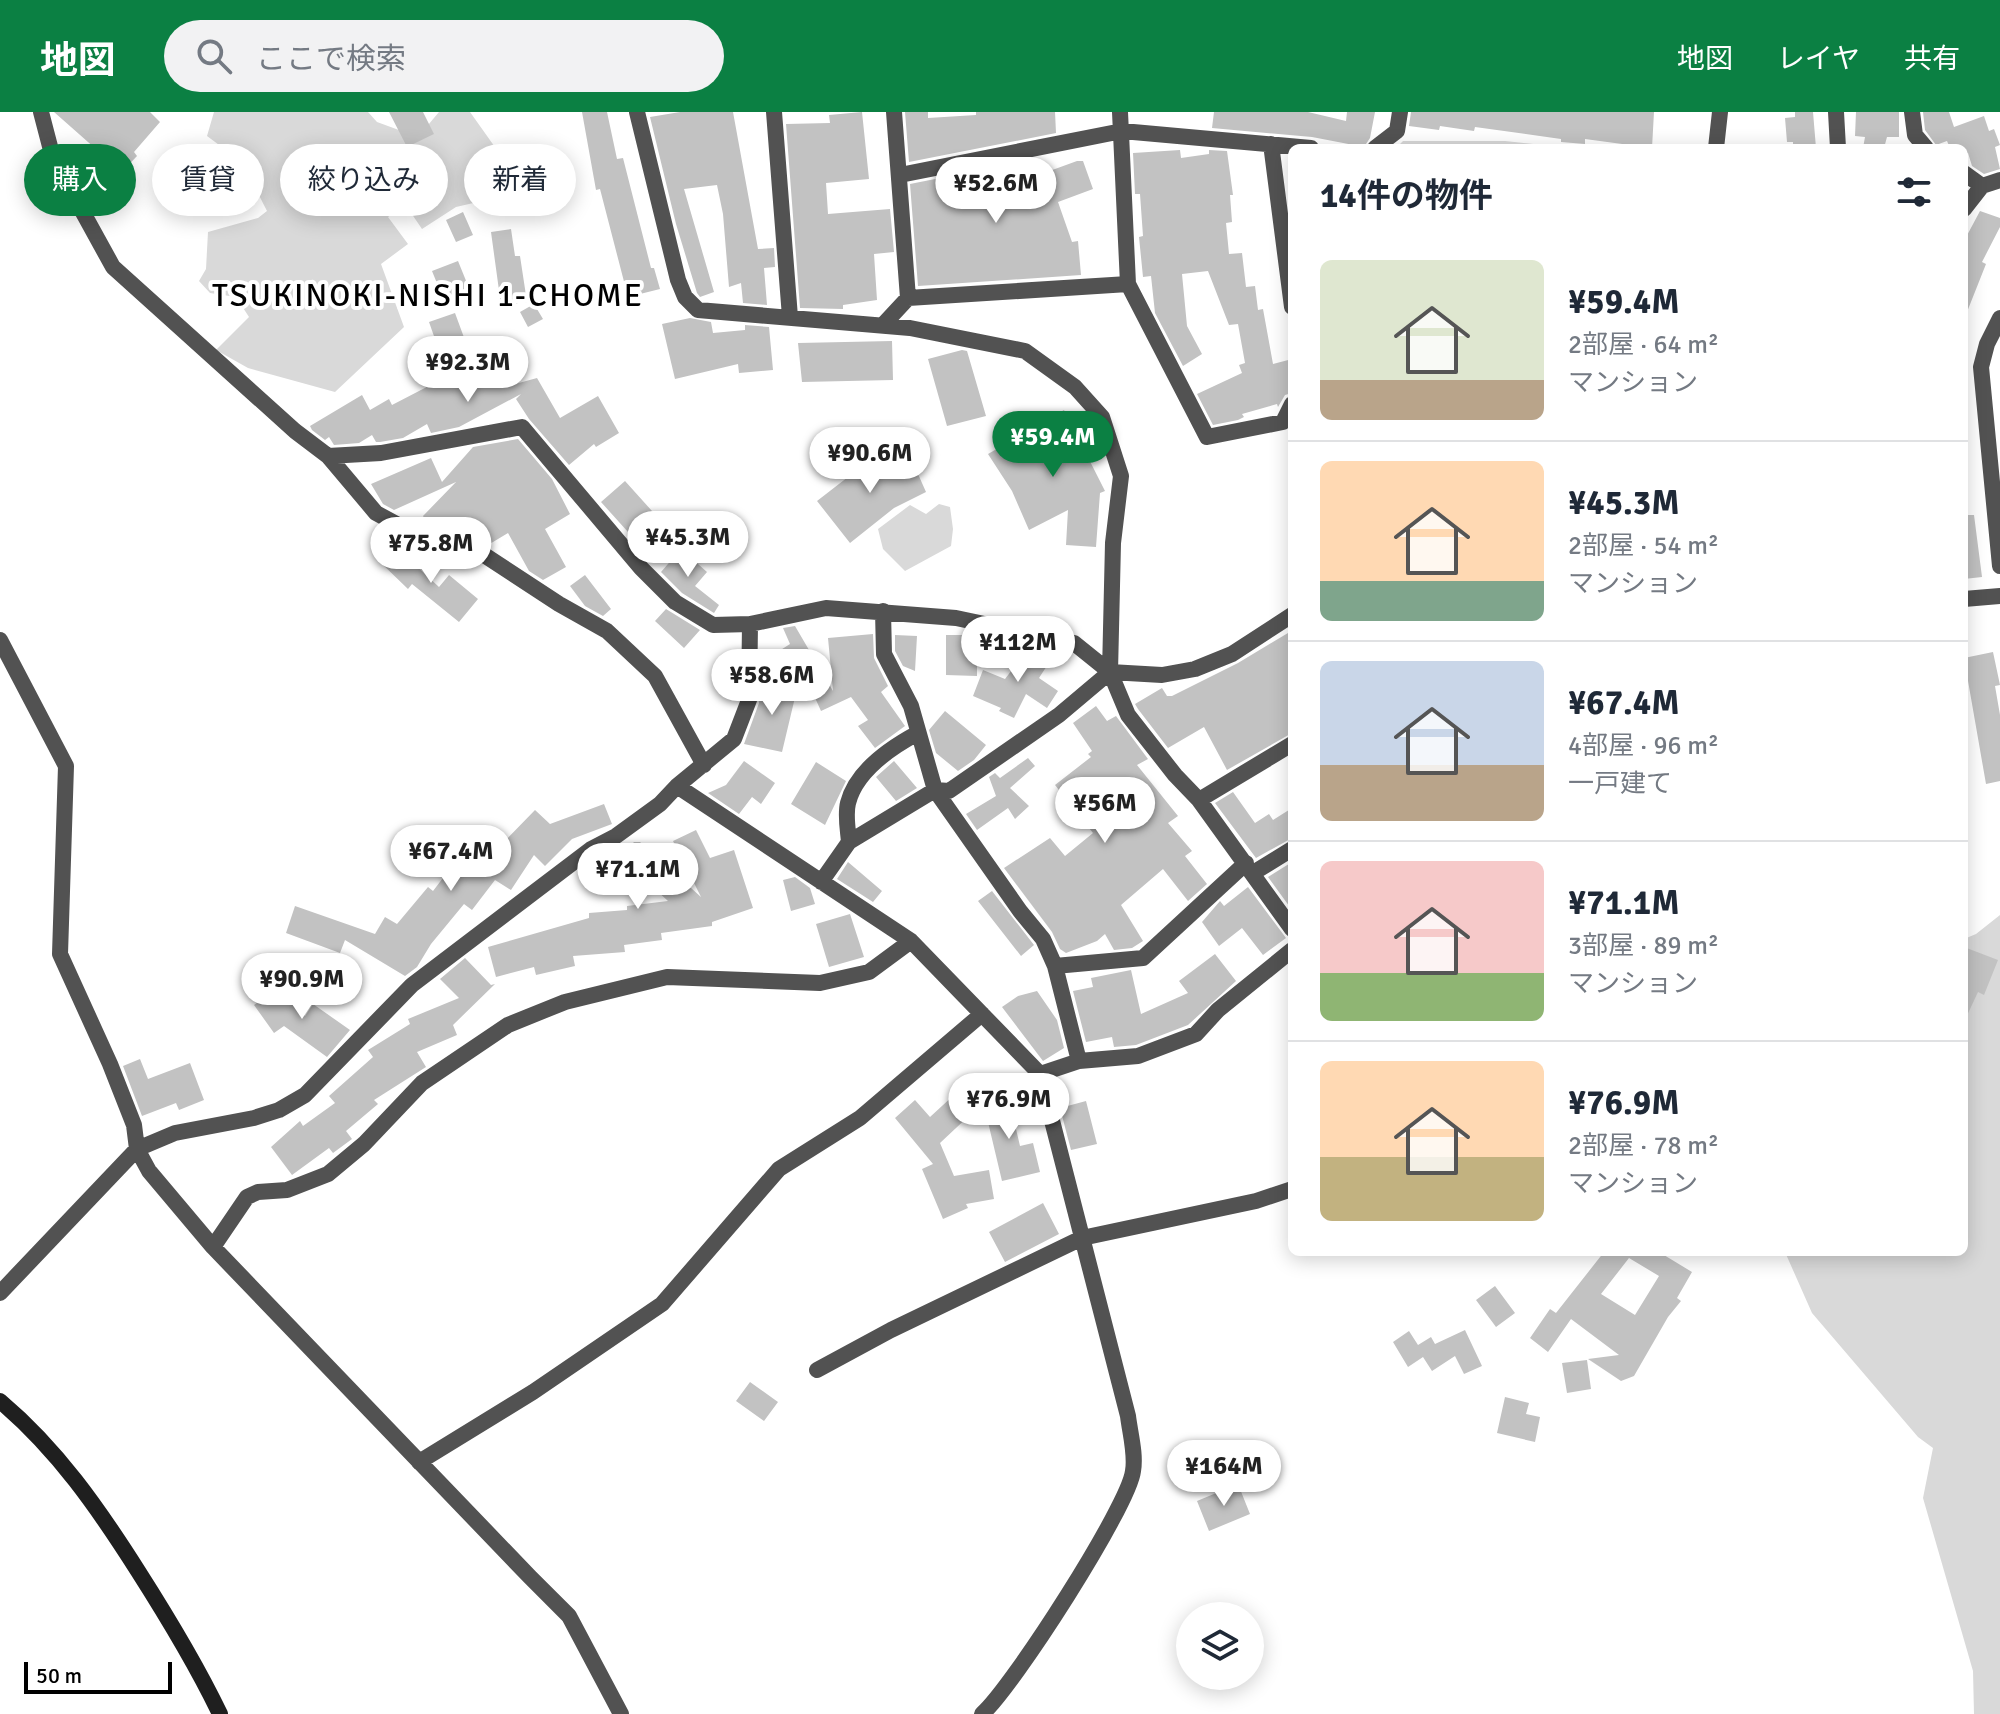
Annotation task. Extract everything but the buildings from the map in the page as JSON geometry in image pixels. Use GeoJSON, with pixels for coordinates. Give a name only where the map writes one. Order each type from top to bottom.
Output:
{"type":"FeatureCollection","features":[{"type":"Feature","properties":{"kind":"street"},"geometry":{"type":"LineString","coordinates":[[41,112],[53,158],[113,267],[295,431],[328,456],[376,513],[413,533],[472,547],[559,604],[607,631],[655,676],[704,765]]}},
{"type":"Feature","properties":{"kind":"street"},"geometry":{"type":"LineString","coordinates":[[637,112],[685,297],[698,310],[882,326],[1025,351],[1075,387],[1102,417],[1121,476],[1113,543],[1110,672],[1128,715],[1199,800],[1288,923]]}},
{"type":"Feature","properties":{"kind":"street"},"geometry":{"type":"LineString","coordinates":[[774,112],[790,317]]}},
{"type":"Feature","properties":{"kind":"street"},"geometry":{"type":"LineString","coordinates":[[894,112],[908,298]]}},
{"type":"Feature","properties":{"kind":"street"},"geometry":{"type":"LineString","coordinates":[[1120,112],[1128,284],[1207,437],[1283,422],[1288,412]]}},
{"type":"Feature","properties":{"kind":"street"},"geometry":{"type":"LineString","coordinates":[[1380,144],[1397,131],[1400,112]]}},
{"type":"Feature","properties":{"kind":"street"},"geometry":{"type":"LineString","coordinates":[[1716,144],[1720,112]]}},
{"type":"Feature","properties":{"kind":"street"},"geometry":{"type":"LineString","coordinates":[[1836,112],[1838,144]]}},
{"type":"Feature","properties":{"kind":"street"},"geometry":{"type":"LineString","coordinates":[[1912,112],[1914,141]]}},
{"type":"Feature","properties":{"kind":"street"},"geometry":{"type":"LineString","coordinates":[[900,175],[1122,131],[1288,146]]}},
{"type":"Feature","properties":{"kind":"street"},"geometry":{"type":"LineString","coordinates":[[1271,144],[1288,276]]}},
{"type":"Feature","properties":{"kind":"street"},"geometry":{"type":"LineString","coordinates":[[1968,176],[1982,186]]}},
{"type":"Feature","properties":{"kind":"street"},"geometry":{"type":"LineString","coordinates":[[1968,204],[1982,186],[2000,180]]}},
{"type":"Feature","properties":{"kind":"street"},"geometry":{"type":"LineString","coordinates":[[882,326],[908,298],[1128,284]]}},
{"type":"Feature","properties":{"kind":"street"},"geometry":{"type":"LineString","coordinates":[[2000,318],[1994,343],[1981,367],[2000,566]]}},
{"type":"Feature","properties":{"kind":"street"},"geometry":{"type":"LineString","coordinates":[[328,456],[381,453],[522,427],[633,558],[675,602],[713,625],[750,624],[826,608],[956,618],[1074,643],[1110,672],[1162,675],[1195,669],[1232,654],[1288,618]]}},
{"type":"Feature","properties":{"kind":"street"},"geometry":{"type":"LineString","coordinates":[[1968,599],[2000,596]]}},
{"type":"Feature","properties":{"kind":"street"},"geometry":{"type":"LineString","coordinates":[[883,611],[884,654],[911,706],[935,790],[1043,939],[1055,966],[1079,1061]]}},
{"type":"Feature","properties":{"kind":"street"},"geometry":{"type":"LineString","coordinates":[[0,1293],[137,1149],[175,1133],[254,1118],[279,1110],[305,1095],[412,985],[591,849],[616,836],[660,804],[734,739],[749,700],[750,624]]}},
{"type":"Feature","properties":{"kind":"street"},"geometry":{"type":"LineString","coordinates":[[0,640],[66,766],[60,954],[134,1125],[137,1149],[149,1171],[213,1247],[564,1608],[621,1714]]}},
{"type":"Feature","properties":{"kind":"street"},"geometry":{"type":"LineString","coordinates":[[821,882],[849,842],[935,790],[949,791],[1059,715],[1110,672]]}},
{"type":"Feature","properties":{"kind":"street"},"geometry":{"type":"LineString","coordinates":[[849,842],[847,805],[859,778],[897,744],[918,733]]}},
{"type":"Feature","properties":{"kind":"street"},"geometry":{"type":"LineString","coordinates":[[1199,800],[1288,746]]}},
{"type":"Feature","properties":{"kind":"street"},"geometry":{"type":"LineString","coordinates":[[677,786],[911,941],[1040,1074],[1128,1416],[1134,1470],[1126,1494],[1056,1612],[1007,1687],[982,1714]]}},
{"type":"Feature","properties":{"kind":"street"},"geometry":{"type":"LineString","coordinates":[[1055,966],[1143,958],[1249,868],[1288,851]]}},
{"type":"Feature","properties":{"kind":"street"},"geometry":{"type":"LineString","coordinates":[[213,1247],[247,1197],[258,1192],[287,1190],[328,1174],[364,1144],[422,1083],[508,1025],[565,1002],[667,977],[820,983],[869,972],[911,941]]}},
{"type":"Feature","properties":{"kind":"street"},"geometry":{"type":"LineString","coordinates":[[1040,1074],[1079,1061],[1138,1056],[1196,1034],[1218,1010],[1288,953]]}},
{"type":"Feature","properties":{"kind":"street"},"geometry":{"type":"LineString","coordinates":[[419,1462],[533,1392],[662,1304],[779,1169],[860,1118],[982,1014]]}},
{"type":"Feature","properties":{"kind":"street"},"geometry":{"type":"LineString","coordinates":[[817,1370],[891,1330],[1082,1238],[1256,1201],[1288,1190]]}},
{"type":"Feature","properties":{"kind":"street"},"geometry":{"type":"LineString","coordinates":[[0,1401],[31,1427],[60,1458],[107,1523],[194,1659],[220,1714]]}},
{"type":"Feature","properties":{"kind":"shaded area"},"geometry":{"type":"Polygon","coordinates":[[[214,112],[368,112],[377,122],[418,137],[439,112],[470,112],[493,144],[464,144],[464,205],[448,212],[448,144],[280,144],[280,216],[389,216],[408,244],[381,264],[404,327],[335,392],[248,368],[216,350],[249,317],[236,297],[210,293],[199,281],[206,269],[208,232],[264,216],[267,211],[264,205],[264,144],[218,144],[207,136],[214,112]]]}},
{"type":"Feature","properties":{"kind":"shaded area"},"geometry":{"type":"Polygon","coordinates":[[[1403,141],[1505,141],[1533,144],[1400,144],[1403,141]]]}},
{"type":"Feature","properties":{"kind":"shaded area"},"geometry":{"type":"Polygon","coordinates":[[[413,216],[442,216],[422,229],[413,216]]]}},
{"type":"Feature","properties":{"kind":"shaded area"},"geometry":{"type":"Polygon","coordinates":[[[939,504],[950,507],[953,529],[951,546],[905,571],[883,549],[878,529],[910,505],[926,514],[939,504]]]}},
{"type":"Feature","properties":{"kind":"shaded area"},"geometry":{"type":"Polygon","coordinates":[[[2000,915],[2000,1714],[1974,1714],[1973,1671],[1923,1498],[1933,1448],[1918,1437],[1812,1313],[1787,1256],[1968,1256],[1968,937],[2000,915]]]}},
{"type":"Feature","properties":{"kind":"district","name":"TSUKINOKI-NISHI 1-CHOME"},"geometry":{"type":"Point","coordinates":[428,295]}}]}
